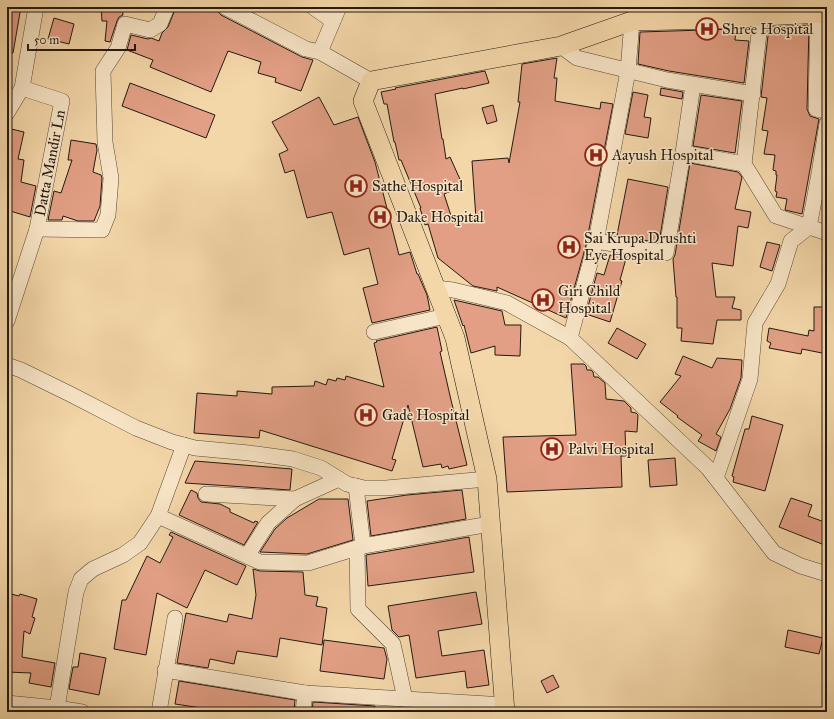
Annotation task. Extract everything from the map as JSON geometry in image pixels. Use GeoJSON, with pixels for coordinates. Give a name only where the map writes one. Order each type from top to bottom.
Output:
{"type":"FeatureCollection","features":[{"type":"Feature","properties":{"kind":"main road"},"geometry":{"type":"LineString","coordinates":[[505,708],[487,479],[455,338],[363,101],[371,82],[561,46],[632,21],[724,19],[821,12]]}},
{"type":"Feature","properties":{"kind":"street"},"geometry":{"type":"LineString","coordinates":[[7,113],[22,88],[36,7]]}},
{"type":"Feature","properties":{"kind":"street"},"geometry":{"type":"LineString","coordinates":[[37,229],[102,230],[108,215],[111,178],[105,142],[103,71],[118,48],[125,24],[150,30],[160,24],[167,7]]}},
{"type":"Feature","properties":{"kind":"street"},"geometry":{"type":"LineString","coordinates":[[225,7],[306,48],[320,52],[371,82]]}},
{"type":"Feature","properties":{"kind":"street"},"geometry":{"type":"LineString","coordinates":[[314,7],[336,14],[320,52]]}},
{"type":"Feature","properties":{"kind":"street"},"geometry":{"type":"LineString","coordinates":[[697,7],[724,19]]}},
{"type":"Feature","properties":{"kind":"street"},"geometry":{"type":"LineString","coordinates":[[821,12],[816,109],[827,111]]}},
{"type":"Feature","properties":{"kind":"street"},"geometry":{"type":"LineString","coordinates":[[761,16],[744,164],[776,216],[827,233]]}},
{"type":"Feature","properties":{"kind":"street"},"geometry":{"type":"LineString","coordinates":[[570,338],[596,242],[628,70],[632,21]]}},
{"type":"Feature","properties":{"kind":"street"},"geometry":{"type":"LineString","coordinates":[[561,46],[577,58],[693,85],[753,94]]}},
{"type":"Feature","properties":{"kind":"street"},"geometry":{"type":"LineString","coordinates":[[596,242],[666,253],[693,85]]}},
{"type":"Feature","properties":{"kind":"street","name":"Datta Mandir Ln"},"geometry":{"type":"LineString","coordinates":[[7,321],[37,229],[62,101],[22,88]]}},
{"type":"Feature","properties":{"kind":"street"},"geometry":{"type":"LineString","coordinates":[[716,478],[750,379],[755,323],[778,284],[791,241],[809,227],[827,123]]}},
{"type":"Feature","properties":{"kind":"street"},"geometry":{"type":"LineString","coordinates":[[683,153],[744,164]]}},
{"type":"Feature","properties":{"kind":"street"},"geometry":{"type":"LineString","coordinates":[[436,288],[453,290],[507,303],[570,338],[708,468],[774,553],[801,566],[827,574]]}},
{"type":"Feature","properties":{"kind":"street"},"geometry":{"type":"LineString","coordinates":[[374,332],[446,316]]}},
{"type":"Feature","properties":{"kind":"street"},"geometry":{"type":"LineString","coordinates":[[7,365],[136,428],[172,442],[195,448],[293,459],[320,468],[347,484],[364,488],[386,488],[487,479]]}},
{"type":"Feature","properties":{"kind":"street"},"geometry":{"type":"LineString","coordinates":[[57,708],[76,592],[81,579],[94,569],[123,555],[140,543],[158,516],[184,445]]}},
{"type":"Feature","properties":{"kind":"street"},"geometry":{"type":"LineString","coordinates":[[247,556],[268,523],[295,499],[339,479]]}},
{"type":"Feature","properties":{"kind":"street"},"geometry":{"type":"LineString","coordinates":[[356,486],[360,547],[358,609],[393,644],[405,699]]}},
{"type":"Feature","properties":{"kind":"street"},"geometry":{"type":"LineString","coordinates":[[206,494],[295,499]]}},
{"type":"Feature","properties":{"kind":"street"},"geometry":{"type":"LineString","coordinates":[[158,516],[260,562],[308,563],[360,547],[490,524]]}},
{"type":"Feature","properties":{"kind":"street"},"geometry":{"type":"LineString","coordinates":[[159,712],[175,618]]}},
{"type":"Feature","properties":{"kind":"street"},"geometry":{"type":"LineString","coordinates":[[166,670],[305,693],[405,699],[505,708]]}},
{"type":"Feature","properties":{"kind":"street"},"geometry":{"type":"LineString","coordinates":[[303,712],[305,693]]}},
{"type":"Feature","properties":{"kind":"street"},"geometry":{"type":"LineString","coordinates":[[7,703],[82,712]]}},
{"type":"Feature","properties":{"kind":"building"},"geometry":{"type":"Polygon","coordinates":[[[7,7],[21,7],[13,53],[7,52],[7,7]]]}},
{"type":"Feature","properties":{"kind":"building"},"geometry":{"type":"Polygon","coordinates":[[[101,7],[122,7],[123,15],[119,17],[117,21],[110,42],[105,41],[107,21],[102,21],[101,7]]]}},
{"type":"Feature","properties":{"kind":"building"},"geometry":{"type":"Polygon","coordinates":[[[176,7],[199,7],[210,12],[212,8],[217,10],[221,15],[302,57],[313,60],[301,91],[275,82],[276,78],[258,73],[261,62],[228,51],[211,92],[150,67],[153,60],[127,50],[131,35],[148,39],[151,38],[159,41],[162,33],[168,27],[176,7]]]}},
{"type":"Feature","properties":{"kind":"building"},"geometry":{"type":"Polygon","coordinates":[[[54,18],[74,24],[69,44],[48,39],[54,18]]]}},
{"type":"Feature","properties":{"kind":"building"},"geometry":{"type":"Polygon","coordinates":[[[827,24],[827,102],[825,102],[827,24]]]}},
{"type":"Feature","properties":{"kind":"building"},"geometry":{"type":"Polygon","coordinates":[[[809,25],[807,109],[810,116],[819,119],[802,214],[785,210],[787,199],[776,197],[777,192],[775,191],[777,175],[776,171],[773,170],[775,155],[764,154],[768,131],[762,130],[767,98],[761,97],[769,27],[809,25]]]}},
{"type":"Feature","properties":{"kind":"building"},"geometry":{"type":"Polygon","coordinates":[[[736,29],[735,40],[749,41],[744,83],[669,71],[638,64],[640,32],[736,29]]]}},
{"type":"Feature","properties":{"kind":"building"},"geometry":{"type":"Polygon","coordinates":[[[557,58],[554,78],[557,78],[555,101],[600,109],[601,102],[613,104],[586,245],[566,318],[497,287],[497,291],[473,286],[438,258],[428,224],[425,225],[421,208],[401,160],[399,160],[387,104],[384,104],[381,92],[485,71],[489,83],[435,94],[446,159],[450,157],[463,186],[444,194],[453,222],[475,217],[476,219],[472,161],[508,158],[509,163],[520,102],[518,102],[522,64],[557,58]]]}},
{"type":"Feature","properties":{"kind":"building"},"geometry":{"type":"Polygon","coordinates":[[[130,83],[215,115],[206,138],[122,106],[130,83]]]}},
{"type":"Feature","properties":{"kind":"building"},"geometry":{"type":"Polygon","coordinates":[[[661,88],[683,92],[682,99],[660,95],[661,88]]]}},
{"type":"Feature","properties":{"kind":"building"},"geometry":{"type":"Polygon","coordinates":[[[633,92],[648,95],[644,117],[651,118],[648,138],[625,134],[633,92]]]}},
{"type":"Feature","properties":{"kind":"building"},"geometry":{"type":"Polygon","coordinates":[[[701,95],[742,101],[735,153],[693,146],[701,95]]]}},
{"type":"Feature","properties":{"kind":"building"},"geometry":{"type":"Polygon","coordinates":[[[319,97],[334,125],[358,117],[375,162],[399,255],[410,252],[417,274],[427,295],[430,310],[372,323],[363,288],[378,284],[369,248],[344,255],[332,212],[307,218],[294,170],[285,173],[279,154],[288,150],[272,122],[319,97]]]}},
{"type":"Feature","properties":{"kind":"building"},"geometry":{"type":"Polygon","coordinates":[[[493,105],[497,121],[487,124],[482,108],[493,105]]]}},
{"type":"Feature","properties":{"kind":"building"},"geometry":{"type":"Polygon","coordinates":[[[7,128],[24,132],[18,159],[24,160],[21,182],[36,186],[30,217],[7,210],[7,128]]]}},
{"type":"Feature","properties":{"kind":"building"},"geometry":{"type":"Polygon","coordinates":[[[71,140],[96,144],[97,150],[93,172],[101,175],[102,178],[100,206],[94,221],[78,221],[63,216],[62,220],[48,220],[54,191],[61,193],[72,160],[68,160],[71,140]]]}},
{"type":"Feature","properties":{"kind":"building"},"geometry":{"type":"Polygon","coordinates":[[[690,163],[738,172],[742,177],[735,209],[751,212],[748,228],[738,226],[733,266],[712,263],[716,297],[735,297],[732,308],[741,310],[741,320],[717,320],[713,344],[681,341],[682,328],[677,328],[677,297],[673,259],[675,255],[690,163]]]}},
{"type":"Feature","properties":{"kind":"building"},"geometry":{"type":"Polygon","coordinates":[[[628,179],[668,187],[659,243],[617,235],[628,179]]]}},
{"type":"Feature","properties":{"kind":"building"},"geometry":{"type":"Polygon","coordinates":[[[767,242],[780,245],[772,271],[760,267],[767,242]]]}},
{"type":"Feature","properties":{"kind":"building"},"geometry":{"type":"Polygon","coordinates":[[[614,253],[627,255],[620,280],[622,281],[610,322],[586,314],[597,273],[604,275],[610,255],[613,256],[614,253]]]}},
{"type":"Feature","properties":{"kind":"building"},"geometry":{"type":"Polygon","coordinates":[[[454,300],[502,311],[505,325],[521,325],[520,356],[495,355],[495,346],[471,353],[464,325],[463,326],[454,300]]]}},
{"type":"Feature","properties":{"kind":"building"},"geometry":{"type":"Polygon","coordinates":[[[814,307],[827,307],[827,354],[802,349],[801,354],[769,348],[771,343],[767,341],[769,328],[808,336],[809,330],[814,331],[814,307]]]}},
{"type":"Feature","properties":{"kind":"building"},"geometry":{"type":"Polygon","coordinates":[[[437,327],[442,351],[440,352],[467,465],[449,469],[448,466],[442,468],[441,464],[423,467],[408,405],[392,459],[396,460],[392,471],[260,430],[259,438],[194,433],[197,393],[237,396],[237,391],[272,394],[272,387],[314,386],[315,381],[326,385],[328,379],[336,381],[337,378],[345,380],[346,376],[384,387],[374,343],[377,342],[376,341],[437,327]]]}},
{"type":"Feature","properties":{"kind":"building"},"geometry":{"type":"Polygon","coordinates":[[[617,328],[646,344],[637,359],[608,343],[617,328]]]}},
{"type":"Feature","properties":{"kind":"building"},"geometry":{"type":"Polygon","coordinates":[[[683,356],[712,368],[717,358],[742,360],[741,378],[730,409],[716,434],[721,437],[716,451],[698,441],[702,435],[677,417],[678,416],[660,402],[681,376],[675,374],[683,356]]]}},
{"type":"Feature","properties":{"kind":"building"},"geometry":{"type":"Polygon","coordinates":[[[571,364],[584,364],[587,370],[591,370],[593,372],[594,377],[598,377],[605,383],[606,399],[624,401],[631,408],[631,412],[638,415],[637,432],[625,431],[626,456],[621,456],[622,487],[507,492],[503,437],[576,435],[571,364]]]}},
{"type":"Feature","properties":{"kind":"building"},"geometry":{"type":"Polygon","coordinates":[[[752,416],[783,425],[765,491],[733,482],[734,477],[732,476],[745,429],[749,429],[752,416]]]}},
{"type":"Feature","properties":{"kind":"building"},"geometry":{"type":"Polygon","coordinates":[[[675,458],[677,485],[650,487],[648,460],[675,458]]]}},
{"type":"Feature","properties":{"kind":"building"},"geometry":{"type":"Polygon","coordinates":[[[195,461],[292,469],[290,490],[185,483],[195,461]]]}},
{"type":"Feature","properties":{"kind":"building"},"geometry":{"type":"Polygon","coordinates":[[[191,490],[197,493],[201,502],[220,504],[230,509],[230,512],[254,523],[255,521],[258,522],[244,545],[179,515],[191,490]]]}},
{"type":"Feature","properties":{"kind":"building"},"geometry":{"type":"Polygon","coordinates":[[[462,490],[466,519],[371,536],[367,501],[407,495],[462,490]]]}},
{"type":"Feature","properties":{"kind":"building"},"geometry":{"type":"Polygon","coordinates":[[[791,498],[812,505],[808,516],[827,523],[827,546],[779,527],[791,498]]]}},
{"type":"Feature","properties":{"kind":"building"},"geometry":{"type":"Polygon","coordinates":[[[319,499],[348,499],[353,540],[307,554],[260,552],[275,529],[287,518],[319,499]]]}},
{"type":"Feature","properties":{"kind":"building"},"geometry":{"type":"Polygon","coordinates":[[[171,532],[246,566],[237,585],[205,570],[187,608],[157,593],[146,655],[114,649],[122,600],[126,600],[147,556],[160,563],[173,537],[169,535],[171,532]]]}},
{"type":"Feature","properties":{"kind":"building"},"geometry":{"type":"Polygon","coordinates":[[[469,537],[474,572],[368,586],[366,555],[469,537]]]}},
{"type":"Feature","properties":{"kind":"building"},"geometry":{"type":"Polygon","coordinates":[[[253,569],[260,571],[303,572],[305,595],[318,597],[316,606],[327,608],[322,645],[280,638],[277,657],[237,651],[234,664],[210,659],[208,668],[177,663],[186,613],[227,622],[229,614],[252,619],[256,595],[253,569]]]}},
{"type":"Feature","properties":{"kind":"building"},"geometry":{"type":"Polygon","coordinates":[[[476,592],[482,624],[438,631],[442,656],[484,650],[489,685],[467,688],[465,671],[416,678],[409,635],[399,637],[392,630],[388,606],[476,592]]]}},
{"type":"Feature","properties":{"kind":"building"},"geometry":{"type":"Polygon","coordinates":[[[7,593],[19,596],[20,594],[37,599],[32,617],[35,618],[30,634],[24,631],[22,657],[55,663],[51,687],[29,683],[31,673],[7,672],[7,593]]]}},
{"type":"Feature","properties":{"kind":"building"},"geometry":{"type":"Polygon","coordinates":[[[788,630],[823,638],[819,654],[785,647],[788,630]]]}},
{"type":"Feature","properties":{"kind":"building"},"geometry":{"type":"Polygon","coordinates":[[[324,640],[384,648],[387,659],[384,679],[320,671],[324,640]]]}},
{"type":"Feature","properties":{"kind":"building"},"geometry":{"type":"Polygon","coordinates":[[[80,653],[106,658],[99,695],[69,689],[73,667],[78,667],[80,653]]]}},
{"type":"Feature","properties":{"kind":"building"},"geometry":{"type":"Polygon","coordinates":[[[553,675],[559,687],[547,693],[541,681],[553,675]]]}},
{"type":"Feature","properties":{"kind":"building"},"geometry":{"type":"Polygon","coordinates":[[[179,681],[295,700],[294,712],[228,712],[175,704],[179,681]]]}},
{"type":"Feature","properties":{"kind":"building"},"geometry":{"type":"Polygon","coordinates":[[[313,702],[375,706],[375,712],[312,712],[313,702]]]}},
{"type":"Feature","properties":{"kind":"place","name":"Shree Hospital"},"geometry":{"type":"Point","coordinates":[707,29]}},
{"type":"Feature","properties":{"kind":"place","name":"Aayush Hospital"},"geometry":{"type":"Point","coordinates":[596,155]}},
{"type":"Feature","properties":{"kind":"place","name":"Sathe Hospital"},"geometry":{"type":"Point","coordinates":[356,186]}},
{"type":"Feature","properties":{"kind":"place","name":"Dake Hospital"},"geometry":{"type":"Point","coordinates":[380,217]}},
{"type":"Feature","properties":{"kind":"place","name":"Sai Krupa Drushti Eye Hospital"},"geometry":{"type":"Point","coordinates":[569,247]}},
{"type":"Feature","properties":{"kind":"place","name":"Giri Child Hospital"},"geometry":{"type":"Point","coordinates":[543,300]}},
{"type":"Feature","properties":{"kind":"place","name":"Gade Hospital"},"geometry":{"type":"Point","coordinates":[366,415]}},
{"type":"Feature","properties":{"kind":"place","name":"Palvi Hospital"},"geometry":{"type":"Point","coordinates":[552,449]}}]}
